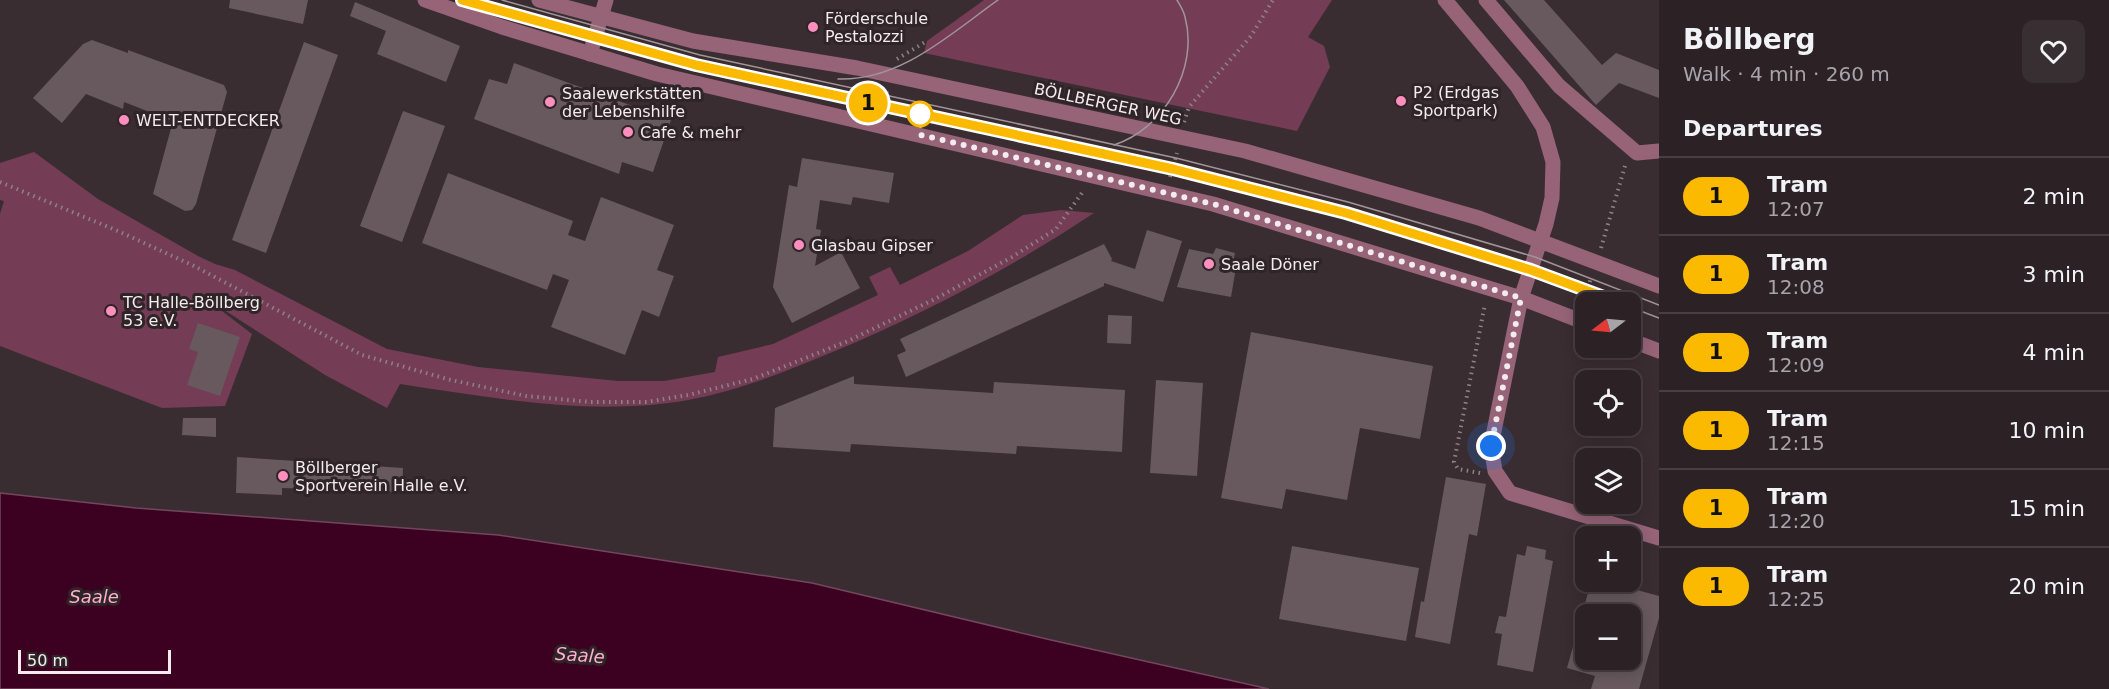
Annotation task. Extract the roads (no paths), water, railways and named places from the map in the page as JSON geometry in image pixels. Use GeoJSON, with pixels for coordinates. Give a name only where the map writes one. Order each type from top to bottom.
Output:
{"type":"FeatureCollection","features":[{"type":"Feature","properties":{"kind":"street"},"geometry":{"type":"LineString","coordinates":[[425,0],[657,74],[1213,204],[1521,298],[1575,319]]}},
{"type":"Feature","properties":{"kind":"street","name":"BÖLLBERGER WEG"},"geometry":{"type":"LineString","coordinates":[[539,0],[693,41],[857,68],[1180,137],[1298,165],[1479,218],[1659,286]]}},
{"type":"Feature","properties":{"kind":"street"},"geometry":{"type":"LineString","coordinates":[[590,54],[606,0]]}},
{"type":"Feature","properties":{"kind":"street"},"geometry":{"type":"LineString","coordinates":[[1445,0],[1517,86],[1543,127],[1553,162],[1552,189],[1546,224],[1521,298],[1491,446],[1495,471],[1510,493],[1659,538]]}},
{"type":"Feature","properties":{"kind":"street"},"geometry":{"type":"LineString","coordinates":[[1486,0],[1559,86],[1636,153],[1659,151]]}},
{"type":"Feature","properties":{"kind":"street"},"geometry":{"type":"LineString","coordinates":[[1641,344],[1659,351]]}},
{"type":"Feature","properties":{"kind":"water","name":"Saale"},"geometry":{"type":"Polygon","coordinates":[[[0,493],[136,508],[498,535],[812,583],[1269,689],[0,689],[0,493]]]}},
{"type":"Feature","properties":{"kind":"tram line"},"geometry":{"type":"LineString","coordinates":[[462,0],[696,65],[1173,169],[1346,214],[1531,270],[1590,292]]}},
{"type":"Feature","properties":{"kind":"tram line","name":"1"},"geometry":{"type":"LineString","coordinates":[[462,0],[696,65],[1173,169],[1346,213],[1531,270],[1593,292]]}},
{"type":"Feature","properties":{"kind":"tram line"},"geometry":{"type":"LineString","coordinates":[[502,0],[700,55],[1176,158],[1348,202],[1535,257],[1659,305]]}},
{"type":"Feature","properties":{"kind":"tram line"},"geometry":{"type":"LineString","coordinates":[[838,79],[861,78],[904,64],[924,53],[998,0]]}},
{"type":"Feature","properties":{"kind":"tram line"},"geometry":{"type":"LineString","coordinates":[[1114,145],[1132,137],[1162,111],[1174,94],[1182,76],[1187,56],[1188,36],[1182,8],[1177,0]]}},
{"type":"Feature","properties":{"kind":"tram line"},"geometry":{"type":"LineString","coordinates":[[1641,311],[1659,318]]}},
{"type":"Feature","properties":{"kind":"place","name":"Förderschule Pestalozzi"},"geometry":{"type":"Point","coordinates":[813,27]}},
{"type":"Feature","properties":{"kind":"place","name":"P2 (Erdgas Sportpark)"},"geometry":{"type":"Point","coordinates":[1401,101]}},
{"type":"Feature","properties":{"kind":"place","name":"Saalewerkstätten der Lebenshilfe"},"geometry":{"type":"Point","coordinates":[550,102]}},
{"type":"Feature","properties":{"kind":"place","name":"WELT-ENTDECKER"},"geometry":{"type":"Point","coordinates":[124,120]}},
{"type":"Feature","properties":{"kind":"place","name":"Cafe & mehr"},"geometry":{"type":"Point","coordinates":[628,132]}},
{"type":"Feature","properties":{"kind":"place","name":"Glasbau Gipser"},"geometry":{"type":"Point","coordinates":[799,245]}},
{"type":"Feature","properties":{"kind":"place","name":"Saale Döner"},"geometry":{"type":"Point","coordinates":[1209,264]}},
{"type":"Feature","properties":{"kind":"place","name":"TC Halle-Böllberg 53 e.V."},"geometry":{"type":"Point","coordinates":[111,311]}},
{"type":"Feature","properties":{"kind":"place","name":"Böllberger Sportverein Halle e.V."},"geometry":{"type":"Point","coordinates":[283,476]}}]}
